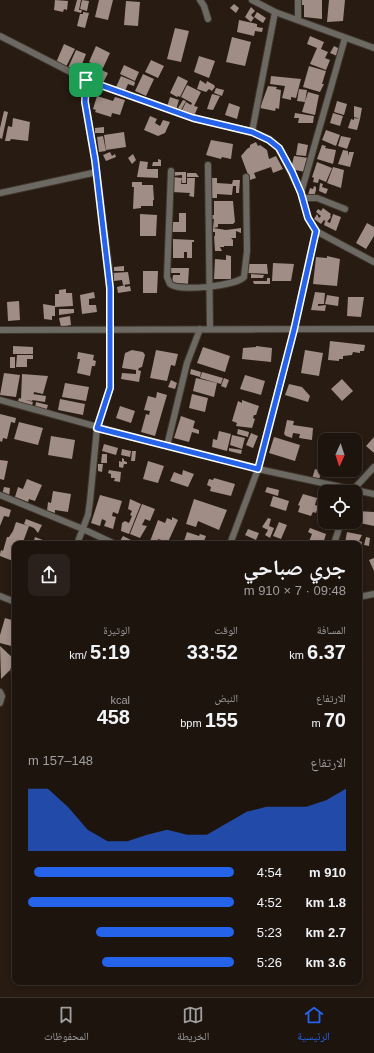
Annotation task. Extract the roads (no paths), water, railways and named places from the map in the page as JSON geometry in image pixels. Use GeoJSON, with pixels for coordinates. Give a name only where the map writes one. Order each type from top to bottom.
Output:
{"type":"FeatureCollection","features":[{"type":"Feature","properties":{"kind":"street"},"geometry":{"type":"LineString","coordinates":[[200,0],[204,6],[208,19]]}},
{"type":"Feature","properties":{"kind":"street"},"geometry":{"type":"LineString","coordinates":[[252,0],[275,12],[298,19],[374,48]]}},
{"type":"Feature","properties":{"kind":"street"},"geometry":{"type":"LineString","coordinates":[[298,0],[298,19]]}},
{"type":"Feature","properties":{"kind":"street"},"geometry":{"type":"LineString","coordinates":[[252,132],[275,12]]}},
{"type":"Feature","properties":{"kind":"street"},"geometry":{"type":"LineString","coordinates":[[0,36],[86,80],[193,118],[252,132],[269,140],[279,148],[302,195],[308,218],[316,231],[374,262]]}},
{"type":"Feature","properties":{"kind":"street"},"geometry":{"type":"LineString","coordinates":[[302,195],[346,38]]}},
{"type":"Feature","properties":{"kind":"street"},"geometry":{"type":"LineString","coordinates":[[78,541],[83,529],[91,495],[97,428],[110,388],[110,275],[97,172],[85,102],[86,80]]}},
{"type":"Feature","properties":{"kind":"street"},"geometry":{"type":"LineString","coordinates":[[208,166],[208,287],[210,329]]}},
{"type":"Feature","properties":{"kind":"street"},"geometry":{"type":"LineString","coordinates":[[171,171],[168,281],[176,288],[208,287],[242,280],[245,274],[247,252],[246,176]]}},
{"type":"Feature","properties":{"kind":"street"},"geometry":{"type":"LineString","coordinates":[[0,193],[97,172]]}},
{"type":"Feature","properties":{"kind":"street"},"geometry":{"type":"LineString","coordinates":[[302,195],[317,198],[345,209]]}},
{"type":"Feature","properties":{"kind":"street"},"geometry":{"type":"LineString","coordinates":[[231,541],[258,469],[294,330],[316,231]]}},
{"type":"Feature","properties":{"kind":"street"},"geometry":{"type":"LineString","coordinates":[[167,446],[187,363],[200,329]]}},
{"type":"Feature","properties":{"kind":"street"},"geometry":{"type":"LineString","coordinates":[[0,330],[374,329]]}},
{"type":"Feature","properties":{"kind":"street"},"geometry":{"type":"LineString","coordinates":[[0,400],[97,428],[258,469],[330,485]]}},
{"type":"Feature","properties":{"kind":"street"},"geometry":{"type":"LineString","coordinates":[[358,485],[374,467]]}},
{"type":"Feature","properties":{"kind":"street"},"geometry":{"type":"LineString","coordinates":[[362,492],[374,494]]}},
{"type":"Feature","properties":{"kind":"street"},"geometry":{"type":"LineString","coordinates":[[0,495],[109,541]]}},
{"type":"Feature","properties":{"kind":"street"},"geometry":{"type":"LineString","coordinates":[[335,541],[339,529]]}},
{"type":"Feature","properties":{"kind":"street"},"geometry":{"type":"LineString","coordinates":[[362,596],[374,594]]}},
{"type":"Feature","properties":{"kind":"street"},"geometry":{"type":"LineString","coordinates":[[0,596],[12,601]]}},
{"type":"Feature","properties":{"kind":"street"},"geometry":{"type":"LineString","coordinates":[[0,692],[2,696],[0,703]]}}]}
